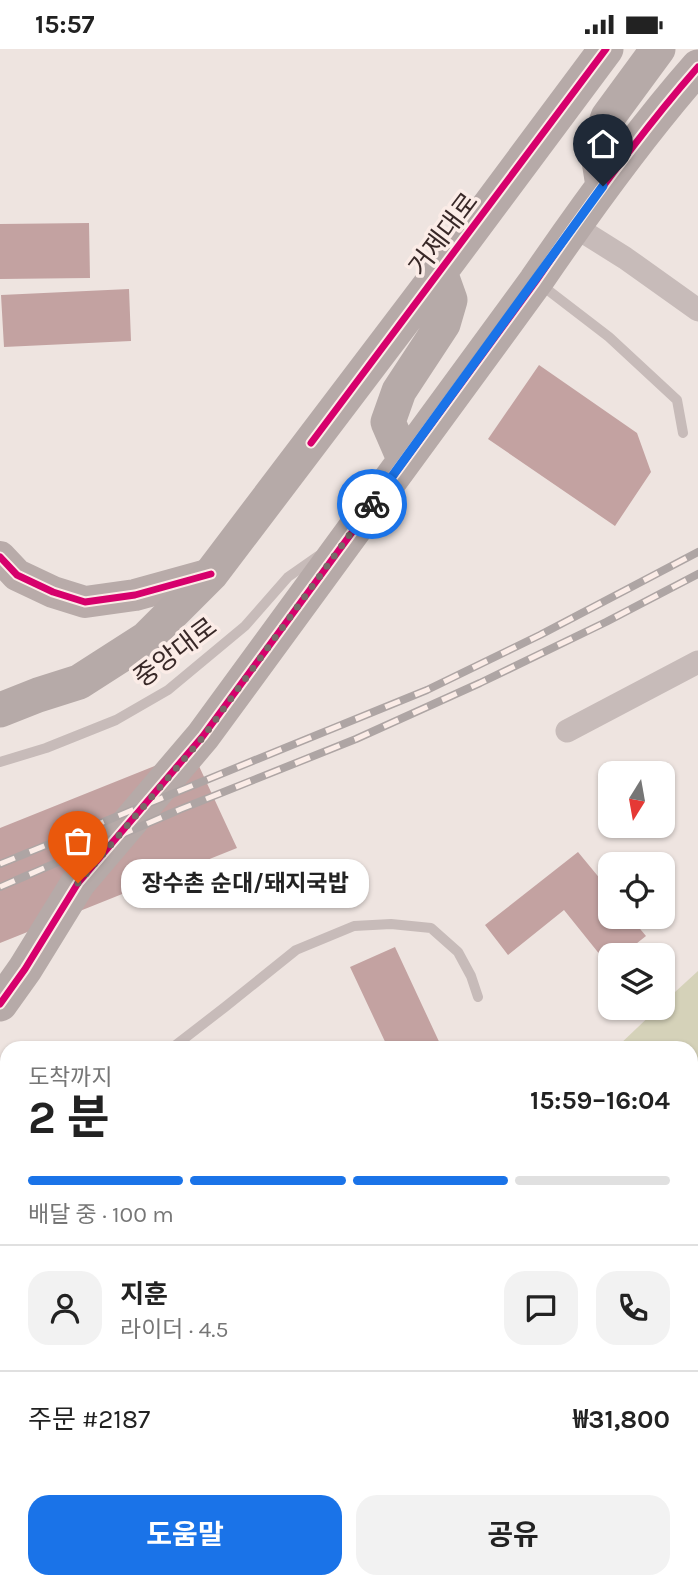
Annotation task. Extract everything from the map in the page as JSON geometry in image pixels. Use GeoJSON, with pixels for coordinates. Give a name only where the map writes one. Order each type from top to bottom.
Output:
{"type":"FeatureCollection","features":[{"type":"Feature","properties":{"kind":"main road","name":"거제대로"},"geometry":{"type":"LineString","coordinates":[[0,710],[79,683],[146,639],[211,574],[606,49]]}},
{"type":"Feature","properties":{"kind":"main road"},"geometry":{"type":"LineString","coordinates":[[603,186],[597,148],[608,117],[658,49]]}},
{"type":"Feature","properties":{"kind":"main road"},"geometry":{"type":"LineString","coordinates":[[0,1004],[78,883],[203,737],[603,186],[694,83]]}},
{"type":"Feature","properties":{"kind":"main road"},"geometry":{"type":"LineString","coordinates":[[404,459],[388,422],[399,391],[443,324],[450,300],[440,272]]}},
{"type":"Feature","properties":{"kind":"main road"},"geometry":{"type":"LineString","coordinates":[[0,557],[18,575],[53,592],[85,602],[135,595],[211,574]]}},
{"type":"Feature","properties":{"kind":"street"},"geometry":{"type":"LineString","coordinates":[[574,226],[625,258],[698,310]]}},
{"type":"Feature","properties":{"kind":"street"},"geometry":{"type":"LineString","coordinates":[[567,731],[698,662]]}},
{"type":"Feature","properties":{"kind":"lane"},"geometry":{"type":"LineString","coordinates":[[536,281],[609,337],[677,400],[683,433]]}},
{"type":"Feature","properties":{"kind":"lane","name":"중앙대로"},"geometry":{"type":"LineString","coordinates":[[0,762],[46,748],[116,720],[168,690],[245,627],[288,577],[349,535]]}},
{"type":"Feature","properties":{"kind":"lane"},"geometry":{"type":"LineString","coordinates":[[181,1041],[296,950],[354,926],[391,924],[431,928],[458,952],[471,976],[478,997]]}},
{"type":"Feature","properties":{"kind":"shaded area"},"geometry":{"type":"Polygon","coordinates":[[[698,971],[698,1041],[623,1041],[645,1020],[675,1020],[675,992],[698,971]]]}},
{"type":"Feature","properties":{"kind":"building"},"geometry":{"type":"Polygon","coordinates":[[[89,223],[90,278],[0,279],[0,224],[89,223]]]}},
{"type":"Feature","properties":{"kind":"building"},"geometry":{"type":"Polygon","coordinates":[[[129,289],[131,341],[4,347],[1,295],[129,289]]]}},
{"type":"Feature","properties":{"kind":"building"},"geometry":{"type":"Polygon","coordinates":[[[539,365],[637,433],[651,472],[615,526],[488,439],[539,365]]]}},
{"type":"Feature","properties":{"kind":"building"},"geometry":{"type":"Polygon","coordinates":[[[192,751],[237,848],[0,943],[0,828],[192,751]]]}},
{"type":"Feature","properties":{"kind":"building"},"geometry":{"type":"Polygon","coordinates":[[[578,852],[598,876],[598,929],[640,929],[646,936],[637,943],[598,943],[598,952],[564,910],[508,955],[485,925],[578,852]]]}},
{"type":"Feature","properties":{"kind":"building"},"geometry":{"type":"Polygon","coordinates":[[[395,947],[439,1041],[385,1041],[350,967],[395,947]]]}},
{"type":"Feature","properties":{"kind":"railway"},"geometry":{"type":"LineString","coordinates":[[0,864],[427,690],[540,635],[698,552]]}},
{"type":"Feature","properties":{"kind":"railway"},"geometry":{"type":"LineString","coordinates":[[0,887],[181,809],[356,739],[480,683],[698,574]]}},
{"type":"Feature","properties":{"kind":"cycle path"},"geometry":{"type":"LineString","coordinates":[[311,443],[606,49]]}},
{"type":"Feature","properties":{"kind":"cycle path"},"geometry":{"type":"LineString","coordinates":[[0,1004],[78,883],[203,736],[574,226],[655,118],[698,67]]}},
{"type":"Feature","properties":{"kind":"cycle path"},"geometry":{"type":"LineString","coordinates":[[0,557],[17,575],[53,592],[85,602],[135,595],[211,574]]}},
{"type":"Feature","properties":{"kind":"way so far"},"geometry":{"type":"LineString","coordinates":[[78,883],[203,737],[372,504]]}},
{"type":"Feature","properties":{"kind":"place","name":"장수촌 순대/돼지국밥"},"geometry":{"type":"Point","coordinates":[78,883]}},
{"type":"Feature","properties":{"kind":"route"},"geometry":{"type":"LineString","coordinates":[[372,504],[603,186]]}}]}
